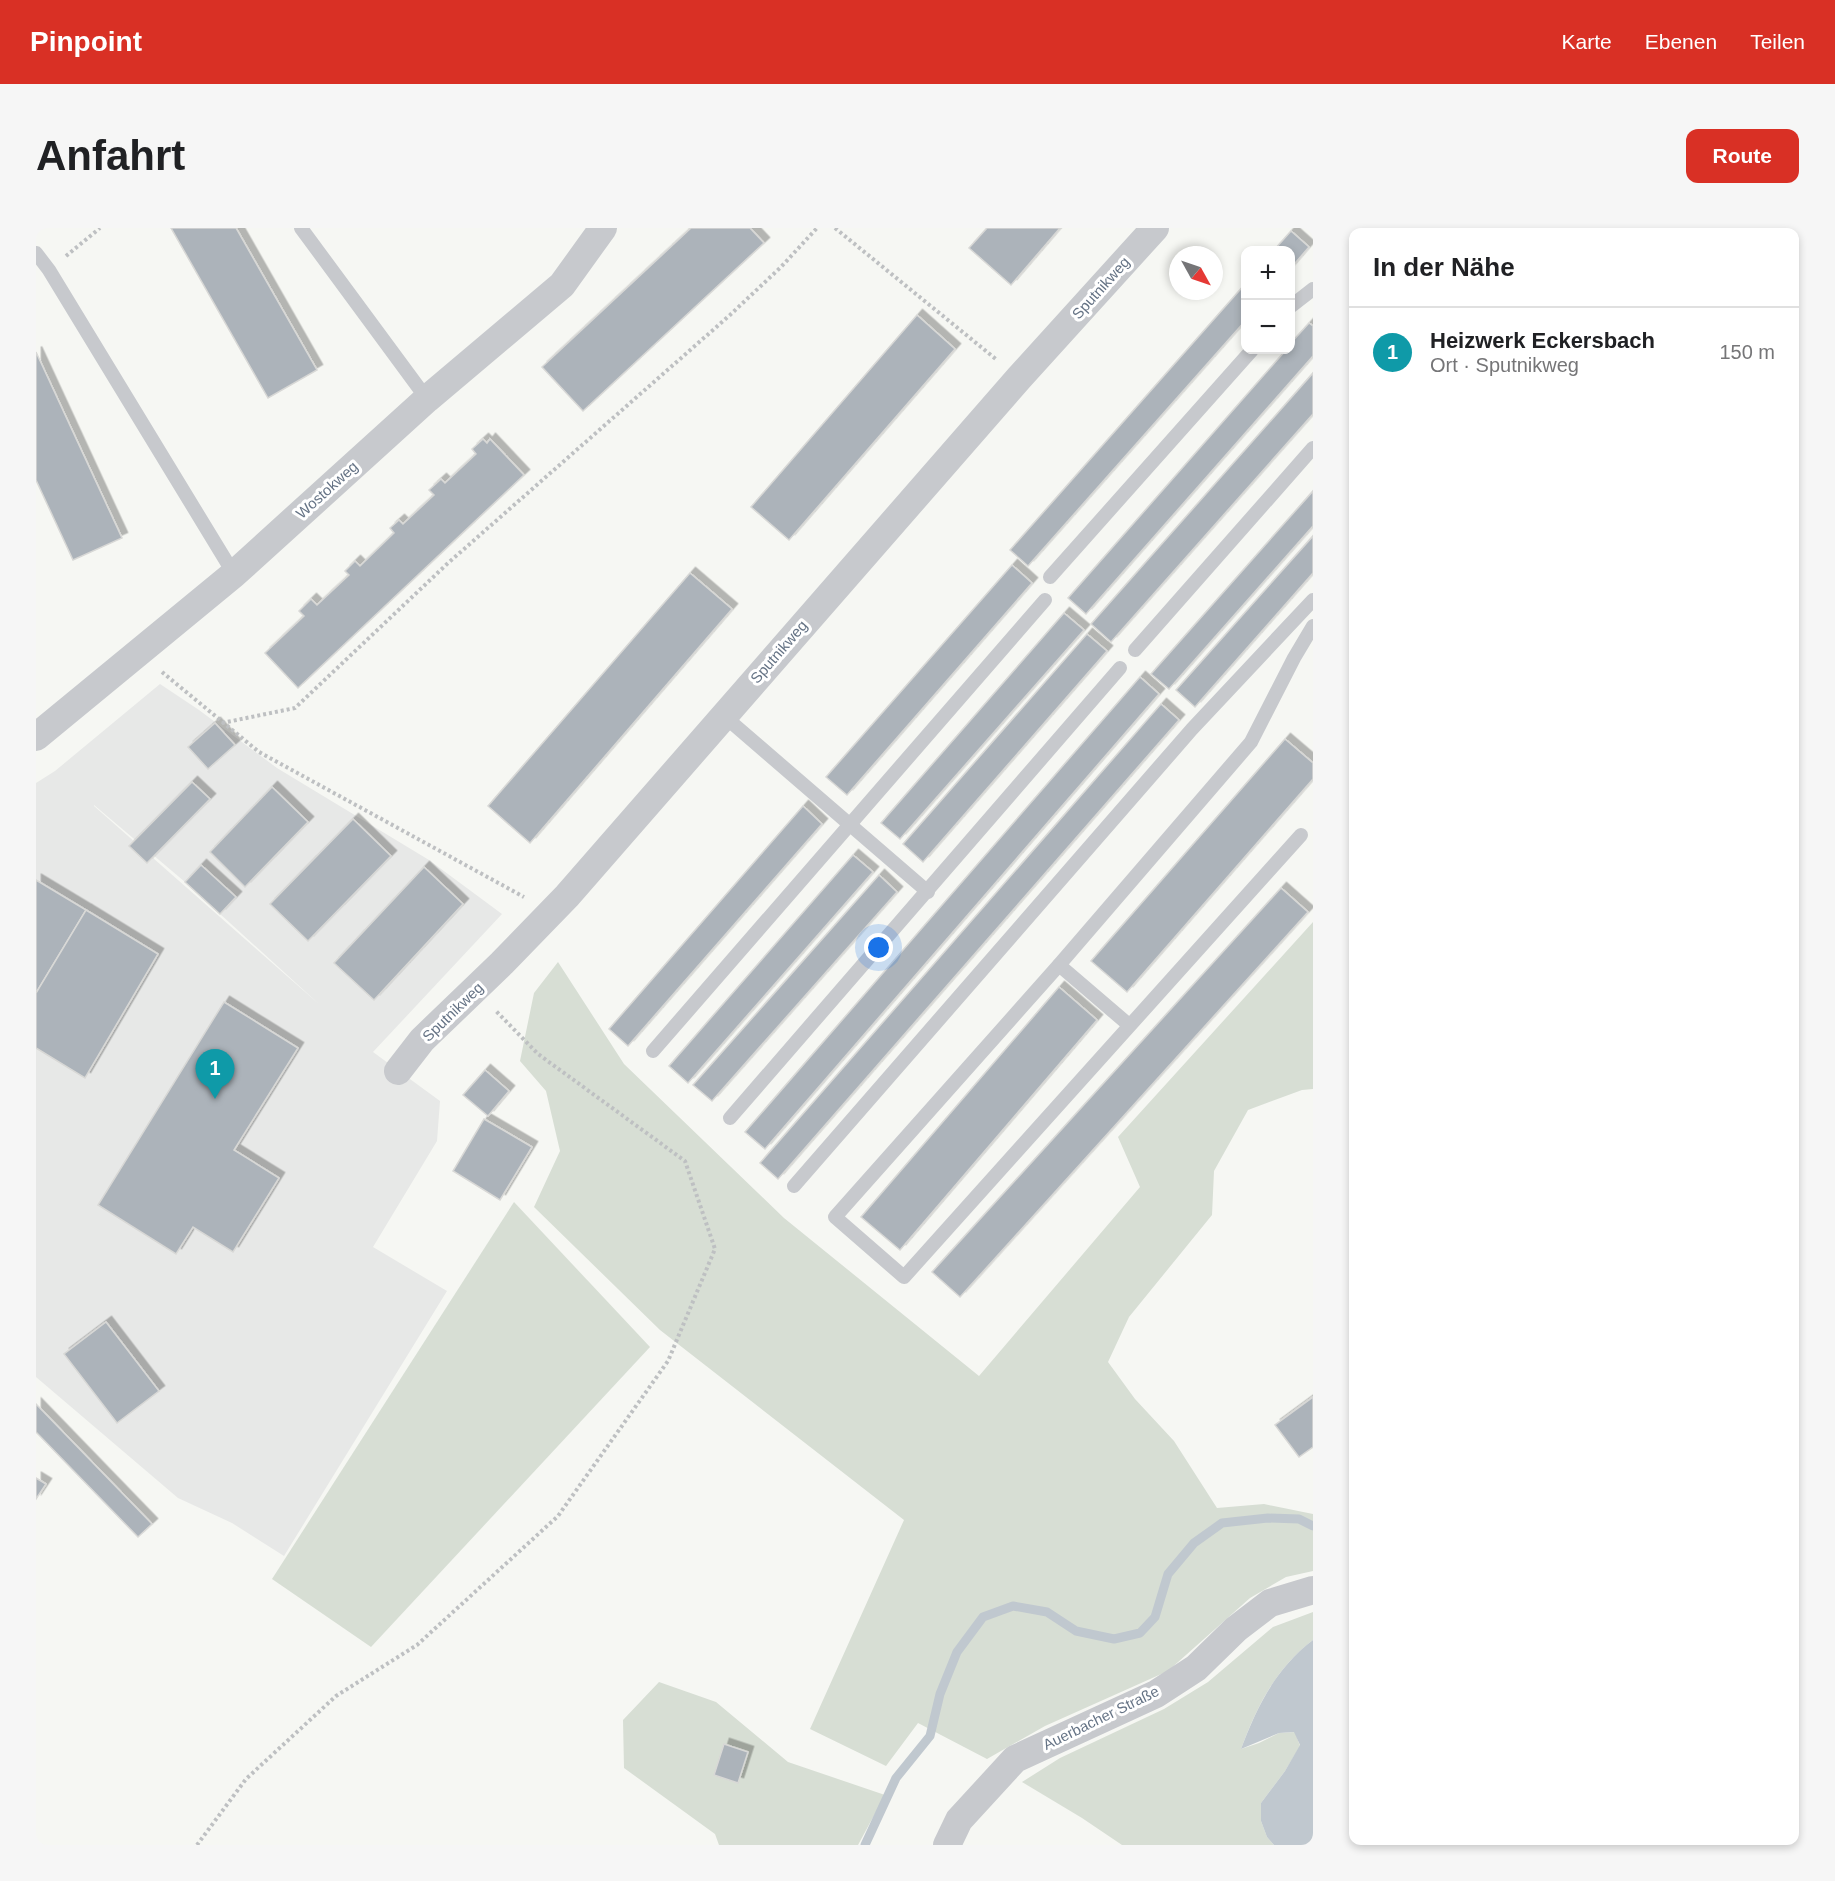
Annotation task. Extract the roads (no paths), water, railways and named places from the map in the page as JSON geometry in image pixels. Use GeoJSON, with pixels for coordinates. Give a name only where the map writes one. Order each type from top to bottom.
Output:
{"type":"FeatureCollection","features":[{"type":"Feature","properties":{"kind":"street","name":"Wostokweg"},"geometry":{"type":"LineString","coordinates":[[36,736],[234,574],[427,399],[562,285],[603,228]]}},
{"type":"Feature","properties":{"kind":"street","name":"Sputnikweg"},"geometry":{"type":"LineString","coordinates":[[398,1071],[422,1041],[549,915],[1019,378],[1155,228]]}},
{"type":"Feature","properties":{"kind":"street","name":"Auerbacher Straße"},"geometry":{"type":"LineString","coordinates":[[953,1833],[1015,1759],[1156,1694],[1196,1668],[1236,1629],[1270,1603],[1313,1590]]}},
{"type":"Feature","properties":{"kind":"lane"},"geometry":{"type":"LineString","coordinates":[[301,228],[427,399]]}},
{"type":"Feature","properties":{"kind":"lane"},"geometry":{"type":"LineString","coordinates":[[36,253],[49,270],[234,574]]}},
{"type":"Feature","properties":{"kind":"lane"},"geometry":{"type":"LineString","coordinates":[[1295,304],[1312,293]]}},
{"type":"Feature","properties":{"kind":"lane"},"geometry":{"type":"LineString","coordinates":[[1050,577],[1248,354]]}},
{"type":"Feature","properties":{"kind":"lane"},"geometry":{"type":"LineString","coordinates":[[1135,650],[1313,448]]}},
{"type":"Feature","properties":{"kind":"lane"},"geometry":{"type":"LineString","coordinates":[[653,1051],[1045,600]]}},
{"type":"Feature","properties":{"kind":"lane"},"geometry":{"type":"LineString","coordinates":[[794,1186],[1192,729],[1313,600]]}},
{"type":"Feature","properties":{"kind":"lane"},"geometry":{"type":"LineString","coordinates":[[1301,835],[904,1277],[835,1217],[1059,965],[1251,742],[1313,626]]}},
{"type":"Feature","properties":{"kind":"lane"},"geometry":{"type":"LineString","coordinates":[[730,1118],[1120,668]]}},
{"type":"Feature","properties":{"kind":"lane"},"geometry":{"type":"LineString","coordinates":[[724,716],[928,892]]}},
{"type":"Feature","properties":{"kind":"lane"},"geometry":{"type":"LineString","coordinates":[[1059,965],[1130,1026]]}},
{"type":"Feature","properties":{"kind":"waterway"},"geometry":{"type":"LineString","coordinates":[[865,1845],[896,1778],[930,1736],[940,1694],[957,1652],[983,1617],[1013,1606],[1047,1612],[1076,1631],[1114,1639],[1140,1633],[1155,1617],[1168,1574],[1194,1543],[1222,1523],[1268,1518],[1299,1519],[1313,1526]]}},
{"type":"Feature","properties":{"kind":"place","name":"Heizwerk Eckersbach"},"geometry":{"type":"Point","coordinates":[215,1099]}}]}
